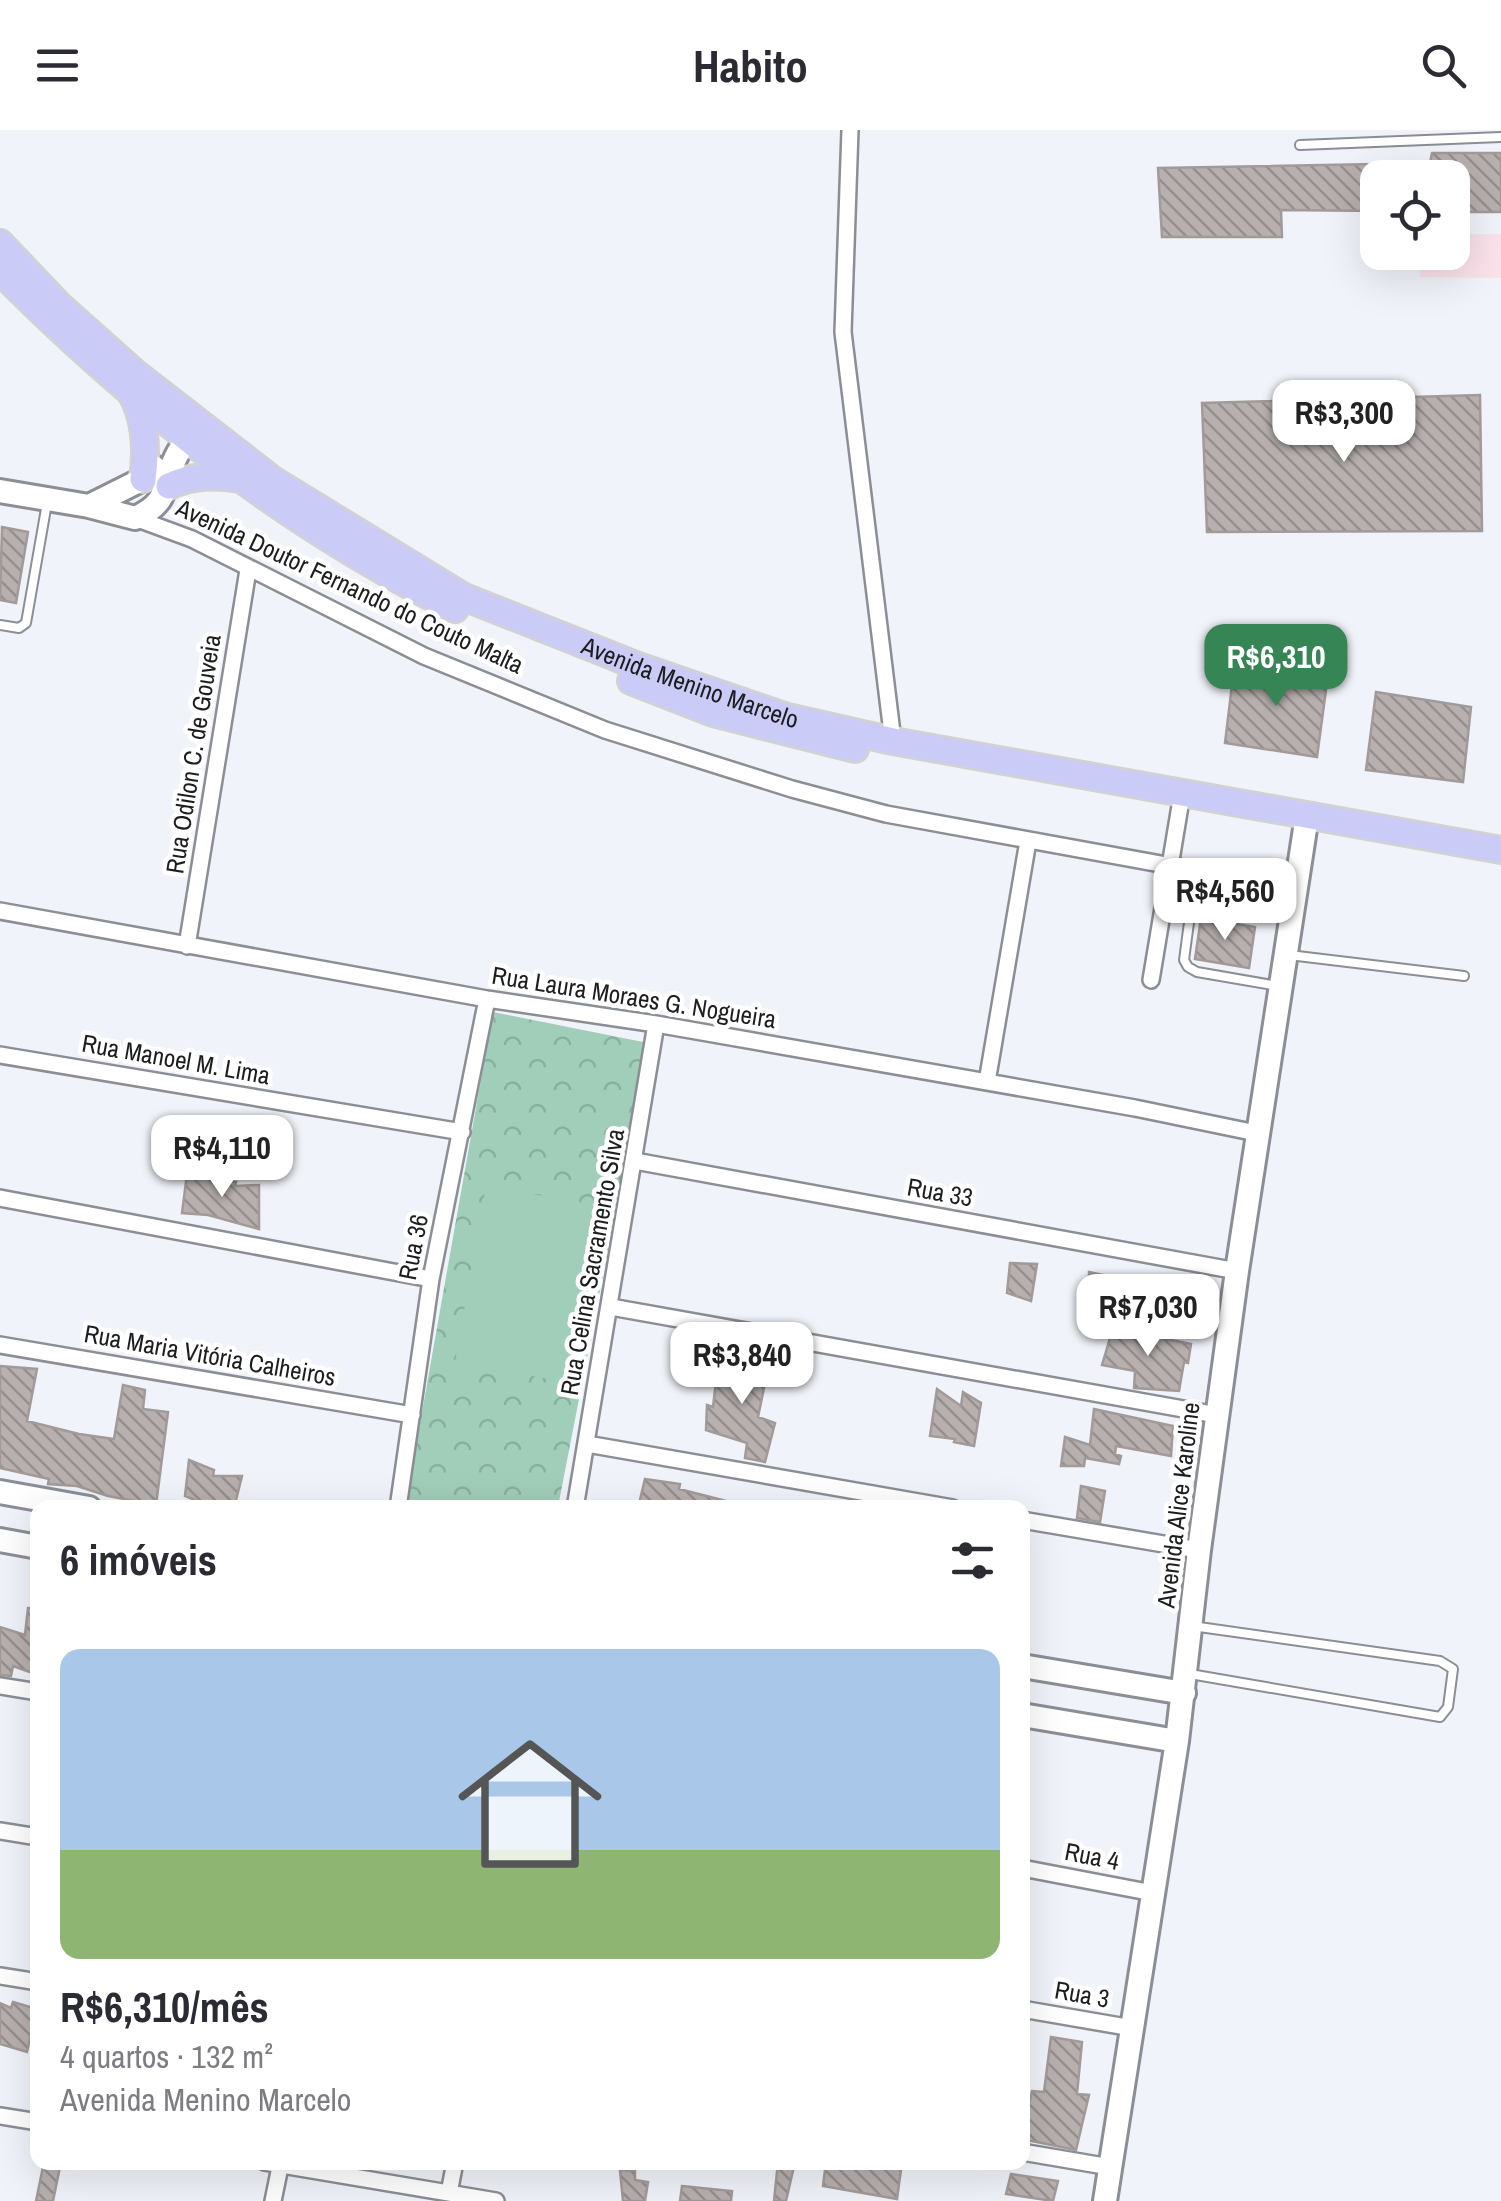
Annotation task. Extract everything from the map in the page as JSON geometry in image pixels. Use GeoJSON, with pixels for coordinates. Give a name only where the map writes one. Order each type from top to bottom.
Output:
{"type":"FeatureCollection","features":[{"type":"Feature","properties":{"kind":"main road","name":"Avenida Menino Marcelo"},"geometry":{"type":"LineString","coordinates":[[0,243],[240,479],[403,583],[484,624],[713,713],[820,742],[1306,824],[1501,866]]}},
{"type":"Feature","properties":{"kind":"main road","name":"Avenida Menino Marcelo"},"geometry":{"type":"LineString","coordinates":[[0,271],[56,327],[129,389],[464,597],[638,666],[788,717],[1181,802]]}},
{"type":"Feature","properties":{"kind":"main road"},"geometry":{"type":"LineString","coordinates":[[129,389],[138,405],[147,451],[143,479]]}},
{"type":"Feature","properties":{"kind":"main road"},"geometry":{"type":"LineString","coordinates":[[168,486],[184,478],[240,479]]}},
{"type":"Feature","properties":{"kind":"main road","name":"Avenida Menino Marcelo"},"geometry":{"type":"LineString","coordinates":[[1306,824],[1501,850]]}},
{"type":"Feature","properties":{"kind":"street"},"geometry":{"type":"LineString","coordinates":[[850,130],[843,332],[893,741]]}},
{"type":"Feature","properties":{"kind":"street"},"geometry":{"type":"LineString","coordinates":[[89,506],[143,479],[190,428]]}},
{"type":"Feature","properties":{"kind":"street","name":"Avenida Doutor Fernando do Couto Malta"},"geometry":{"type":"LineString","coordinates":[[135,518],[157,506],[190,428]]}},
{"type":"Feature","properties":{"kind":"street","name":"Avenida Doutor Fernando do Couto Malta"},"geometry":{"type":"LineString","coordinates":[[0,490],[89,506],[192,539],[424,656],[605,730],[848,804],[1298,889]]}},
{"type":"Feature","properties":{"kind":"street","name":"Rua Odilon C. de Gouveia"},"geometry":{"type":"LineString","coordinates":[[187,946],[248,570]]}},
{"type":"Feature","properties":{"kind":"street"},"geometry":{"type":"LineString","coordinates":[[1151,980],[1181,802]]}},
{"type":"Feature","properties":{"kind":"street","name":"Avenida Alice Karoline"},"geometry":{"type":"LineString","coordinates":[[1104,2201],[1177,1742],[1237,1272],[1306,824]]}},
{"type":"Feature","properties":{"kind":"street"},"geometry":{"type":"LineString","coordinates":[[987,1082],[1028,841]]}},
{"type":"Feature","properties":{"kind":"street","name":"Rua Laura Moraes G. Nogueira"},"geometry":{"type":"LineString","coordinates":[[0,911],[487,999],[656,1024],[987,1082],[1260,1134]]}},
{"type":"Feature","properties":{"kind":"street","name":"Rua 36"},"geometry":{"type":"LineString","coordinates":[[399,1500],[431,1278],[487,999]]}},
{"type":"Feature","properties":{"kind":"street","name":"Rua Celina Sacramento Silva"},"geometry":{"type":"LineString","coordinates":[[576,1500],[656,1024]]}},
{"type":"Feature","properties":{"kind":"street","name":"Rua Manoel M. Lima"},"geometry":{"type":"LineString","coordinates":[[0,1055],[462,1132]]}},
{"type":"Feature","properties":{"kind":"street","name":"Rua 33"},"geometry":{"type":"LineString","coordinates":[[634,1161],[1237,1272]]}},
{"type":"Feature","properties":{"kind":"street"},"geometry":{"type":"LineString","coordinates":[[0,1198],[431,1278]]}},
{"type":"Feature","properties":{"kind":"street"},"geometry":{"type":"LineString","coordinates":[[611,1307],[1217,1415]]}},
{"type":"Feature","properties":{"kind":"street","name":"Rua Maria Vitória Calheiros"},"geometry":{"type":"LineString","coordinates":[[0,1345],[412,1415]]}},
{"type":"Feature","properties":{"kind":"street"},"geometry":{"type":"LineString","coordinates":[[586,1444],[907,1500]]}},
{"type":"Feature","properties":{"kind":"street"},"geometry":{"type":"LineString","coordinates":[[0,1492],[44,1500]]}},
{"type":"Feature","properties":{"kind":"street"},"geometry":{"type":"LineString","coordinates":[[1030,1521],[1199,1550]]}},
{"type":"Feature","properties":{"kind":"street"},"geometry":{"type":"LineString","coordinates":[[0,1540],[30,1546]]}},
{"type":"Feature","properties":{"kind":"street"},"geometry":{"type":"LineString","coordinates":[[1030,1667],[1185,1683]]}},
{"type":"Feature","properties":{"kind":"street"},"geometry":{"type":"LineString","coordinates":[[0,1686],[30,1691]]}},
{"type":"Feature","properties":{"kind":"street"},"geometry":{"type":"LineString","coordinates":[[1030,1716],[1177,1742]]}},
{"type":"Feature","properties":{"kind":"street"},"geometry":{"type":"LineString","coordinates":[[0,1831],[30,1836]]}},
{"type":"Feature","properties":{"kind":"street","name":"Rua 4"},"geometry":{"type":"LineString","coordinates":[[1030,1869],[1153,1892]]}},
{"type":"Feature","properties":{"kind":"street"},"geometry":{"type":"LineString","coordinates":[[0,1976],[30,1981]]}},
{"type":"Feature","properties":{"kind":"street","name":"Rua 3"},"geometry":{"type":"LineString","coordinates":[[1030,2010],[1132,2028]]}},
{"type":"Feature","properties":{"kind":"street"},"geometry":{"type":"LineString","coordinates":[[0,2116],[30,2121]]}},
{"type":"Feature","properties":{"kind":"street"},"geometry":{"type":"LineString","coordinates":[[1030,2153],[1110,2167]]}},
{"type":"Feature","properties":{"kind":"street"},"geometry":{"type":"LineString","coordinates":[[273,2201],[275,2170]]}},
{"type":"Feature","properties":{"kind":"street"},"geometry":{"type":"LineString","coordinates":[[312,2170],[496,2201]]}},
{"type":"Feature","properties":{"kind":"street"},"geometry":{"type":"LineString","coordinates":[[450,2192],[454,2170]]}},
{"type":"Feature","properties":{"kind":"lane"},"geometry":{"type":"LineString","coordinates":[[1300,145],[1501,137]]}},
{"type":"Feature","properties":{"kind":"lane"},"geometry":{"type":"LineString","coordinates":[[0,624],[19,628],[26,623],[48,498]]}},
{"type":"Feature","properties":{"kind":"lane"},"geometry":{"type":"LineString","coordinates":[[1196,870],[1184,960],[1188,967],[1283,987]]}},
{"type":"Feature","properties":{"kind":"lane"},"geometry":{"type":"LineString","coordinates":[[1288,955],[1464,976]]}},
{"type":"Feature","properties":{"kind":"lane"},"geometry":{"type":"LineString","coordinates":[[1185,1683],[1440,1717],[1448,1708],[1453,1669],[1440,1661],[1191,1626]]}},
{"type":"Feature","properties":{"kind":"shaded area"},"geometry":{"type":"Polygon","coordinates":[[[1470,234],[1501,234],[1501,278],[1420,277],[1420,270],[1470,270],[1470,234]]]}},
{"type":"Feature","properties":{"kind":"green space"},"geometry":{"type":"Polygon","coordinates":[[[493,1012],[648,1043],[559,1500],[406,1500],[493,1012]]]}},
{"type":"Feature","properties":{"kind":"green space"},"geometry":{"type":"Polygon","coordinates":[[[486,1186],[600,1206],[570,1383],[455,1362],[486,1186]]]}},
{"type":"Feature","properties":{"kind":"building"},"geometry":{"type":"Polygon","coordinates":[[[1432,153],[1501,153],[1501,212],[1470,212],[1470,160],[1431,160],[1432,153]]]}},
{"type":"Feature","properties":{"kind":"building"},"geometry":{"type":"Polygon","coordinates":[[[1360,164],[1360,211],[1281,210],[1282,237],[1162,237],[1158,168],[1360,164]]]}},
{"type":"Feature","properties":{"kind":"building"},"geometry":{"type":"Polygon","coordinates":[[[1480,395],[1482,531],[1207,532],[1202,403],[1480,395]]]}},
{"type":"Feature","properties":{"kind":"building"},"geometry":{"type":"Polygon","coordinates":[[[2,527],[28,532],[16,603],[0,600],[2,527]]]}},
{"type":"Feature","properties":{"kind":"building"},"geometry":{"type":"Polygon","coordinates":[[[1235,660],[1328,675],[1317,757],[1225,743],[1235,660]]]}},
{"type":"Feature","properties":{"kind":"building"},"geometry":{"type":"Polygon","coordinates":[[[1376,692],[1471,707],[1463,782],[1366,770],[1376,692]]]}},
{"type":"Feature","properties":{"kind":"building"},"geometry":{"type":"Polygon","coordinates":[[[1201,918],[1255,927],[1249,968],[1195,959],[1201,918]]]}},
{"type":"Feature","properties":{"kind":"building"},"geometry":{"type":"Polygon","coordinates":[[[187,1174],[236,1182],[235,1186],[259,1185],[259,1229],[208,1215],[182,1213],[187,1174]]]}},
{"type":"Feature","properties":{"kind":"building"},"geometry":{"type":"Polygon","coordinates":[[[1010,1263],[1037,1264],[1031,1301],[1007,1293],[1010,1263]]]}},
{"type":"Feature","properties":{"kind":"building"},"geometry":{"type":"Polygon","coordinates":[[[1089,1272],[1121,1279],[1110,1325],[1088,1318],[1089,1272]]]}},
{"type":"Feature","properties":{"kind":"building"},"geometry":{"type":"Polygon","coordinates":[[[1113,1328],[1191,1344],[1179,1391],[1134,1388],[1135,1371],[1102,1365],[1113,1328]]]}},
{"type":"Feature","properties":{"kind":"building"},"geometry":{"type":"Polygon","coordinates":[[[745,1354],[770,1359],[758,1417],[775,1423],[765,1462],[745,1458],[747,1443],[706,1430],[707,1405],[713,1407],[718,1364],[744,1373],[745,1354]]]}},
{"type":"Feature","properties":{"kind":"building"},"geometry":{"type":"Polygon","coordinates":[[[0,1366],[37,1369],[27,1421],[114,1439],[123,1385],[145,1390],[143,1409],[168,1412],[157,1500],[129,1500],[77,1486],[48,1484],[49,1479],[0,1468],[0,1366]]]}},
{"type":"Feature","properties":{"kind":"building"},"geometry":{"type":"Polygon","coordinates":[[[937,1389],[961,1406],[963,1392],[981,1403],[974,1446],[930,1436],[937,1389]]]}},
{"type":"Feature","properties":{"kind":"building"},"geometry":{"type":"Polygon","coordinates":[[[1094,1409],[1173,1426],[1171,1456],[1116,1446],[1115,1454],[1121,1456],[1119,1464],[1085,1458],[1084,1466],[1061,1466],[1065,1437],[1090,1445],[1094,1409]]]}},
{"type":"Feature","properties":{"kind":"building"},"geometry":{"type":"Polygon","coordinates":[[[189,1460],[214,1470],[213,1476],[242,1476],[236,1500],[195,1500],[185,1496],[189,1460]]]}},
{"type":"Feature","properties":{"kind":"building"},"geometry":{"type":"Polygon","coordinates":[[[645,1479],[680,1484],[679,1489],[722,1500],[640,1500],[645,1479]]]}},
{"type":"Feature","properties":{"kind":"building"},"geometry":{"type":"Polygon","coordinates":[[[1081,1486],[1105,1491],[1100,1522],[1077,1518],[1081,1486]]]}},
{"type":"Feature","properties":{"kind":"building"},"geometry":{"type":"Polygon","coordinates":[[[30,1608],[30,1672],[13,1666],[11,1676],[0,1675],[0,1627],[25,1635],[30,1608]]]}},
{"type":"Feature","properties":{"kind":"building"},"geometry":{"type":"Polygon","coordinates":[[[13,2002],[30,2007],[27,2052],[0,2044],[0,2003],[11,2008],[13,2002]]]}},
{"type":"Feature","properties":{"kind":"building"},"geometry":{"type":"Polygon","coordinates":[[[1051,2037],[1082,2042],[1077,2094],[1089,2095],[1076,2150],[1030,2141],[1032,2091],[1044,2092],[1051,2037]]]}},
{"type":"Feature","properties":{"kind":"building"},"geometry":{"type":"Polygon","coordinates":[[[42,2170],[59,2170],[53,2201],[36,2201],[42,2170]]]}},
{"type":"Feature","properties":{"kind":"building"},"geometry":{"type":"Polygon","coordinates":[[[620,2170],[635,2171],[635,2180],[648,2182],[645,2201],[623,2201],[620,2170]]]}},
{"type":"Feature","properties":{"kind":"building"},"geometry":{"type":"Polygon","coordinates":[[[777,2170],[793,2170],[786,2201],[774,2201],[777,2170]]]}},
{"type":"Feature","properties":{"kind":"building"},"geometry":{"type":"Polygon","coordinates":[[[825,2170],[901,2170],[897,2199],[823,2186],[825,2170]]]}},
{"type":"Feature","properties":{"kind":"building"},"geometry":{"type":"Polygon","coordinates":[[[1011,2174],[1058,2181],[1053,2201],[1006,2194],[1011,2174]]]}},
{"type":"Feature","properties":{"kind":"building"},"geometry":{"type":"Polygon","coordinates":[[[682,2186],[732,2191],[731,2201],[680,2201],[682,2186]]]}}]}
